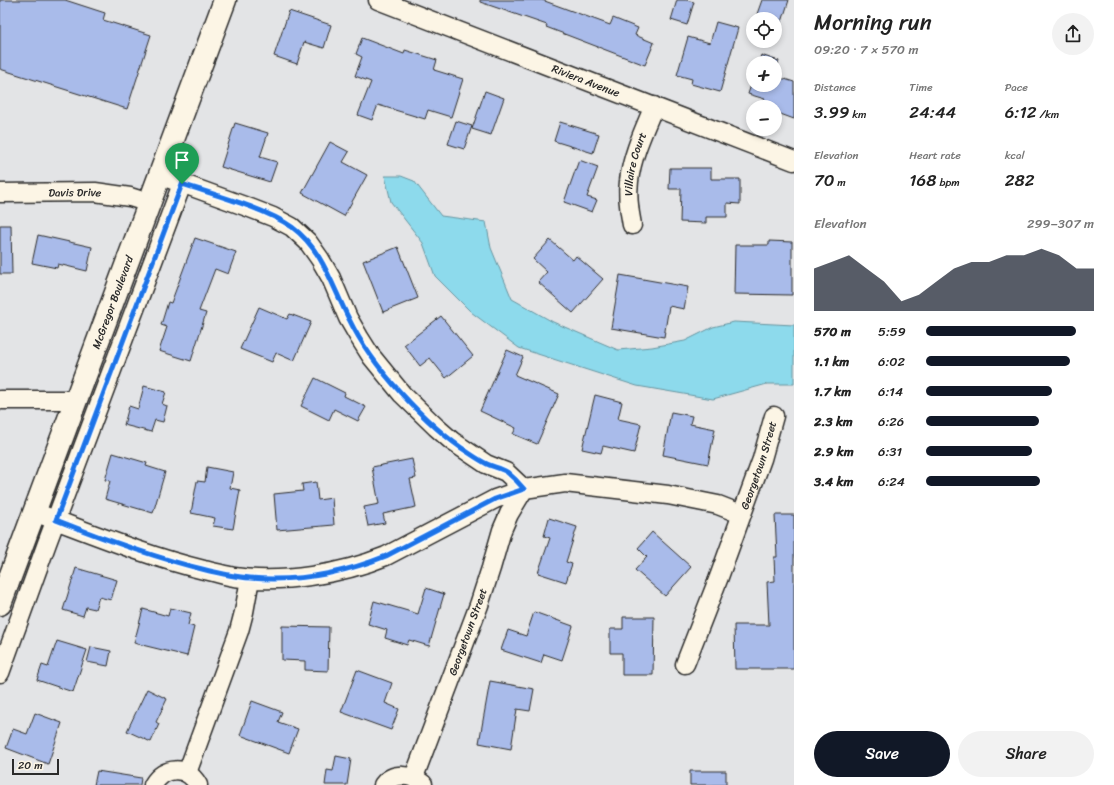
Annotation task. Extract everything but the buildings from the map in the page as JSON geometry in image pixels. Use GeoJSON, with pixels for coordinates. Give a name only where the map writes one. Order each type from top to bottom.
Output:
{"type":"FeatureCollection","features":[{"type":"Feature","properties":{"kind":"main road","name":"McGregor Boulevard"},"geometry":{"type":"LineString","coordinates":[[0,604],[225,0]]}},
{"type":"Feature","properties":{"kind":"street","name":"Riviera Avenue"},"geometry":{"type":"LineString","coordinates":[[378,0],[794,161]]}},
{"type":"Feature","properties":{"kind":"street","name":"Villaire Court"},"geometry":{"type":"LineString","coordinates":[[632,224],[628,203],[629,181],[633,160],[654,106]]}},
{"type":"Feature","properties":{"kind":"street"},"geometry":{"type":"LineString","coordinates":[[159,175],[250,208],[273,217],[292,227],[308,242],[320,259],[331,278],[348,318],[359,337],[371,356],[402,394],[452,441],[486,464],[506,472],[524,489]]}},
{"type":"Feature","properties":{"kind":"street"},"geometry":{"type":"LineString","coordinates":[[0,673],[182,184]]}},
{"type":"Feature","properties":{"kind":"street","name":"Davis Drive"},"geometry":{"type":"LineString","coordinates":[[0,193],[95,192],[130,197],[149,203]]}},
{"type":"Feature","properties":{"kind":"street"},"geometry":{"type":"LineString","coordinates":[[0,400],[76,400]]}},
{"type":"Feature","properties":{"kind":"street","name":"Georgetown Street"},"geometry":{"type":"LineString","coordinates":[[685,664],[719,578],[741,514],[762,460],[774,416]]}},
{"type":"Feature","properties":{"kind":"street","name":"Georgetown Street"},"geometry":{"type":"LineString","coordinates":[[34,512],[118,544],[175,563],[233,577],[269,579],[309,576],[367,564],[386,556],[495,499],[524,489],[565,483],[668,495],[718,505],[741,514]]}},
{"type":"Feature","properties":{"kind":"street","name":"Georgetown Street"},"geometry":{"type":"LineString","coordinates":[[383,785],[393,777],[402,775],[419,781],[479,605],[502,530],[509,514],[524,489]]}},
{"type":"Feature","properties":{"kind":"street"},"geometry":{"type":"LineString","coordinates":[[153,785],[156,779],[168,771],[177,770],[192,779],[239,631],[250,578]]}},
{"type":"Feature","properties":{"kind":"water"},"geometry":{"type":"Polygon","coordinates":[[[385,176],[401,176],[414,181],[441,216],[486,222],[491,248],[512,299],[553,322],[618,350],[652,347],[685,341],[713,327],[734,322],[794,325],[794,384],[767,384],[713,399],[637,386],[519,348],[471,312],[435,276],[423,243],[391,202],[385,176]]]}},
{"type":"Feature","properties":{"kind":"route"},"geometry":{"type":"LineString","coordinates":[[182,184],[250,208],[273,217],[292,227],[308,242],[320,259],[331,278],[348,318],[359,337],[371,356],[402,394],[452,441],[486,464],[506,472],[524,489],[495,499],[386,556],[367,564],[329,573],[269,579],[233,577],[175,563],[118,544],[56,520],[182,184]]}}]}
